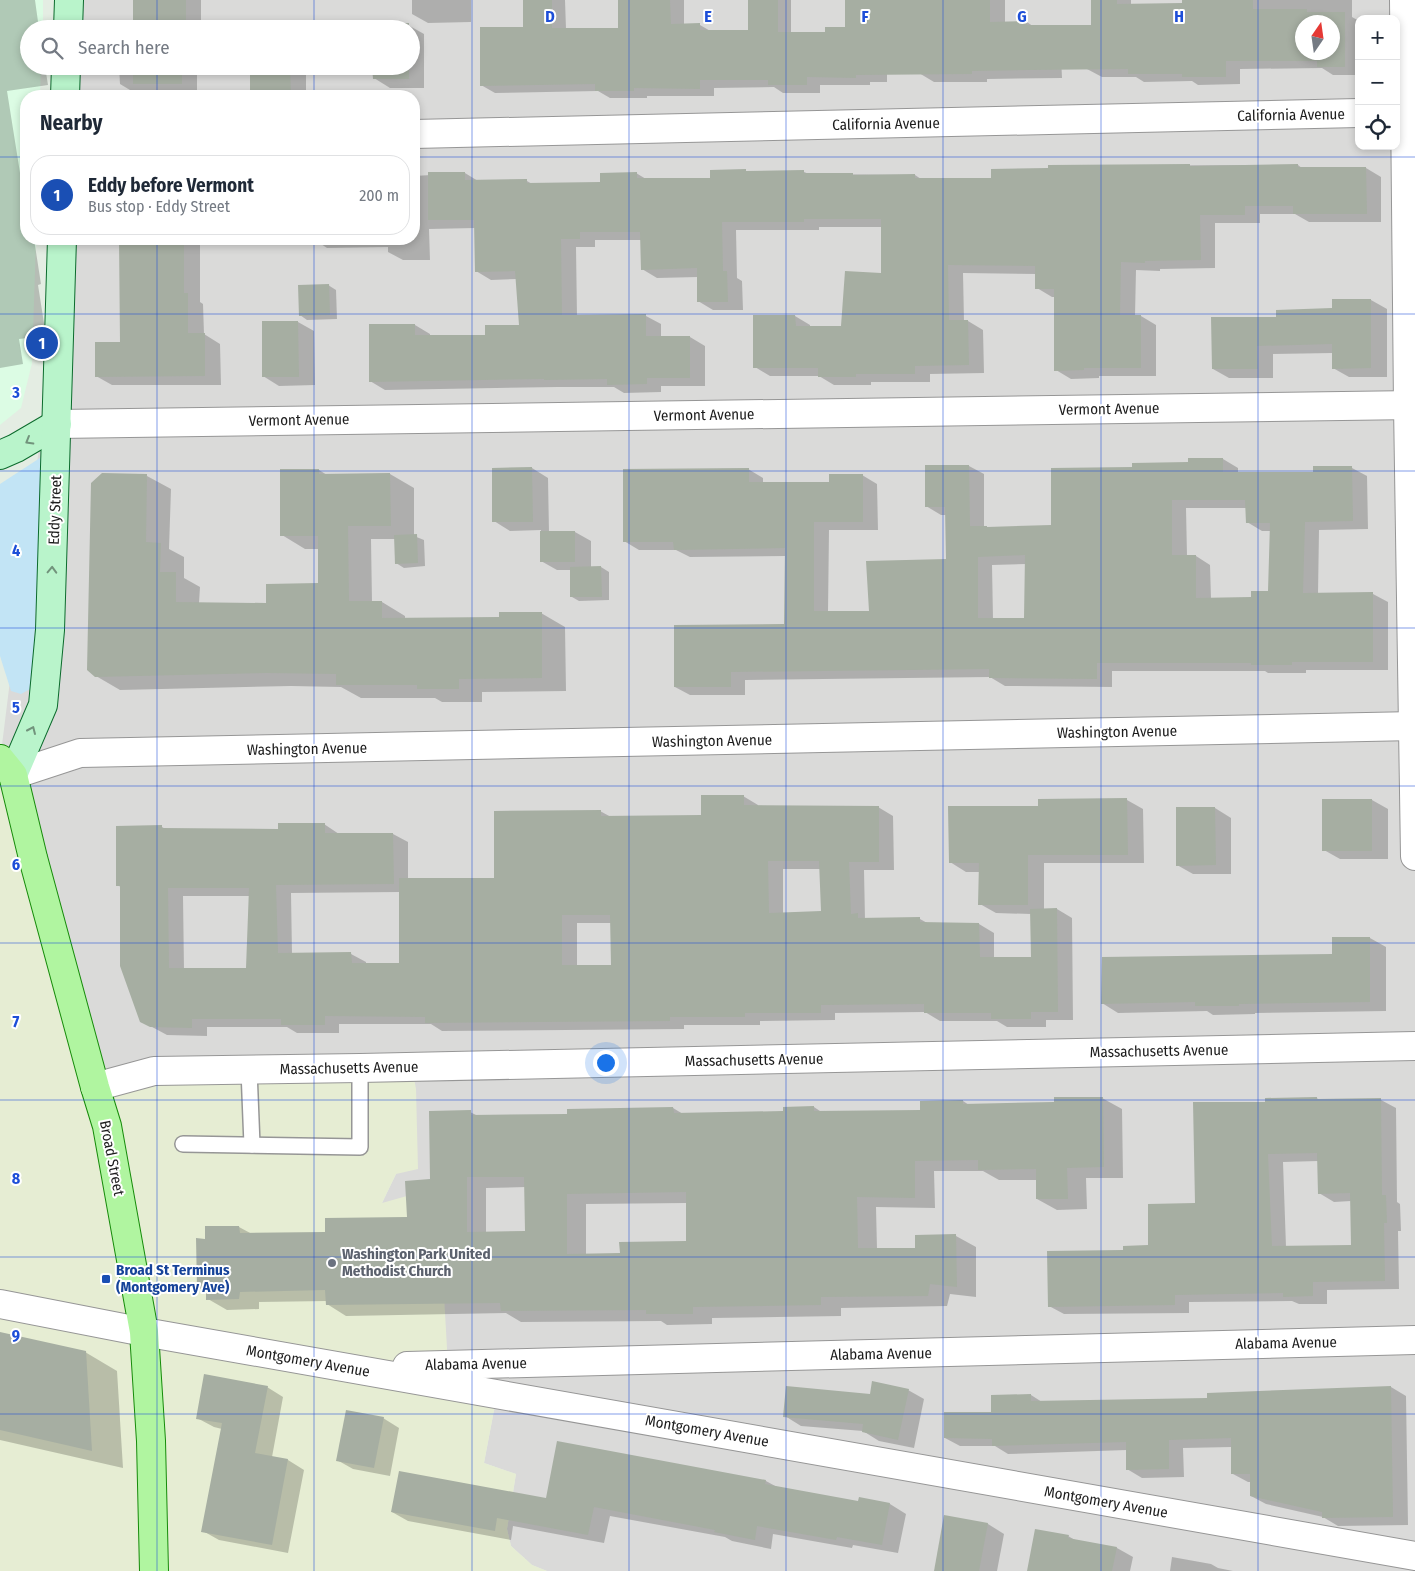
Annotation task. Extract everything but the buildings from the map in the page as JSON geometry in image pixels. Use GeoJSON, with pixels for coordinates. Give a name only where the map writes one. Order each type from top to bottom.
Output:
{"type":"FeatureCollection","features":[{"type":"Feature","properties":{"kind":"main road"},"geometry":{"type":"LineString","coordinates":[[68,0],[68,20]]}},
{"type":"Feature","properties":{"kind":"main road"},"geometry":{"type":"LineString","coordinates":[[66,75],[66,90]]}},
{"type":"Feature","properties":{"kind":"main road","name":"Eddy Street"},"geometry":{"type":"LineString","coordinates":[[6,767],[43,706],[50,630],[58,424],[62,245]]}},
{"type":"Feature","properties":{"kind":"main road","name":"Vermont Avenue"},"geometry":{"type":"LineString","coordinates":[[0,455],[58,424]]}},
{"type":"Feature","properties":{"kind":"main road","name":"Broad Street"},"geometry":{"type":"LineString","coordinates":[[6,767],[107,1126],[144,1332],[151,1441],[155,1544],[154,1571]]}},
{"type":"Feature","properties":{"kind":"street"},"geometry":{"type":"LineString","coordinates":[[1404,0],[1412,405],[1415,856]]}},
{"type":"Feature","properties":{"kind":"street","name":"California Avenue"},"geometry":{"type":"LineString","coordinates":[[420,134],[1355,113]]}},
{"type":"Feature","properties":{"kind":"street","name":"Vermont Avenue"},"geometry":{"type":"LineString","coordinates":[[58,424],[1412,405]]}},
{"type":"Feature","properties":{"kind":"street","name":"Washington Avenue"},"geometry":{"type":"LineString","coordinates":[[6,767],[80,754],[1414,726]]}},
{"type":"Feature","properties":{"kind":"street","name":"Massachusetts Avenue"},"geometry":{"type":"LineString","coordinates":[[95,1087],[154,1071],[1415,1046]]}},
{"type":"Feature","properties":{"kind":"street","name":"Montgomery Avenue"},"geometry":{"type":"LineString","coordinates":[[0,1304],[144,1332],[1415,1556]]}},
{"type":"Feature","properties":{"kind":"street","name":"Alabama Avenue"},"geometry":{"type":"LineString","coordinates":[[347,1368],[1415,1340]]}},
{"type":"Feature","properties":{"kind":"lane"},"geometry":{"type":"LineString","coordinates":[[183,1144],[360,1147],[360,1068]]}},
{"type":"Feature","properties":{"kind":"lane"},"geometry":{"type":"LineString","coordinates":[[249,1070],[252,1145]]}},
{"type":"Feature","properties":{"kind":"shaded area"},"geometry":{"type":"Polygon","coordinates":[[[0,0],[43,0],[43,20],[20,20],[20,75],[41,75],[40,90],[20,90],[20,245],[36,245],[32,363],[21,408],[0,425],[0,0]]]}},
{"type":"Feature","properties":{"kind":"shaded area"},"geometry":{"type":"Polygon","coordinates":[[[70,0],[1415,0],[1415,1571],[547,1571],[532,1565],[511,1546],[507,1529],[516,1474],[484,1463],[495,1405],[398,1381],[382,1203],[396,1174],[110,1085],[19,843],[0,787],[0,761],[64,245],[420,245],[420,90],[67,90],[68,75],[420,75],[420,20],[69,20],[70,0]]]}},
{"type":"Feature","properties":{"kind":"shaded area"},"geometry":{"type":"Polygon","coordinates":[[[43,456],[32,688],[21,694],[11,691],[0,656],[0,484],[43,456]]]}},
{"type":"Feature","properties":{"kind":"shaded area"},"geometry":{"type":"Polygon","coordinates":[[[0,787],[96,1081],[414,1078],[416,1089],[418,1169],[396,1174],[382,1203],[414,1194],[439,1206],[448,1366],[495,1405],[484,1463],[516,1474],[507,1529],[511,1546],[532,1565],[547,1571],[0,1571],[0,787]]]}},
{"type":"Feature","properties":{"kind":"place","name":"Eddy before Vermont"},"geometry":{"type":"Point","coordinates":[42,343]}},
{"type":"Feature","properties":{"kind":"place","name":"Washington Park United Methodist Church"},"geometry":{"type":"Point","coordinates":[332,1263]}},
{"type":"Feature","properties":{"kind":"place","name":"Broad St Terminus (Montgomery Ave)"},"geometry":{"type":"Point","coordinates":[106,1279]}}]}
